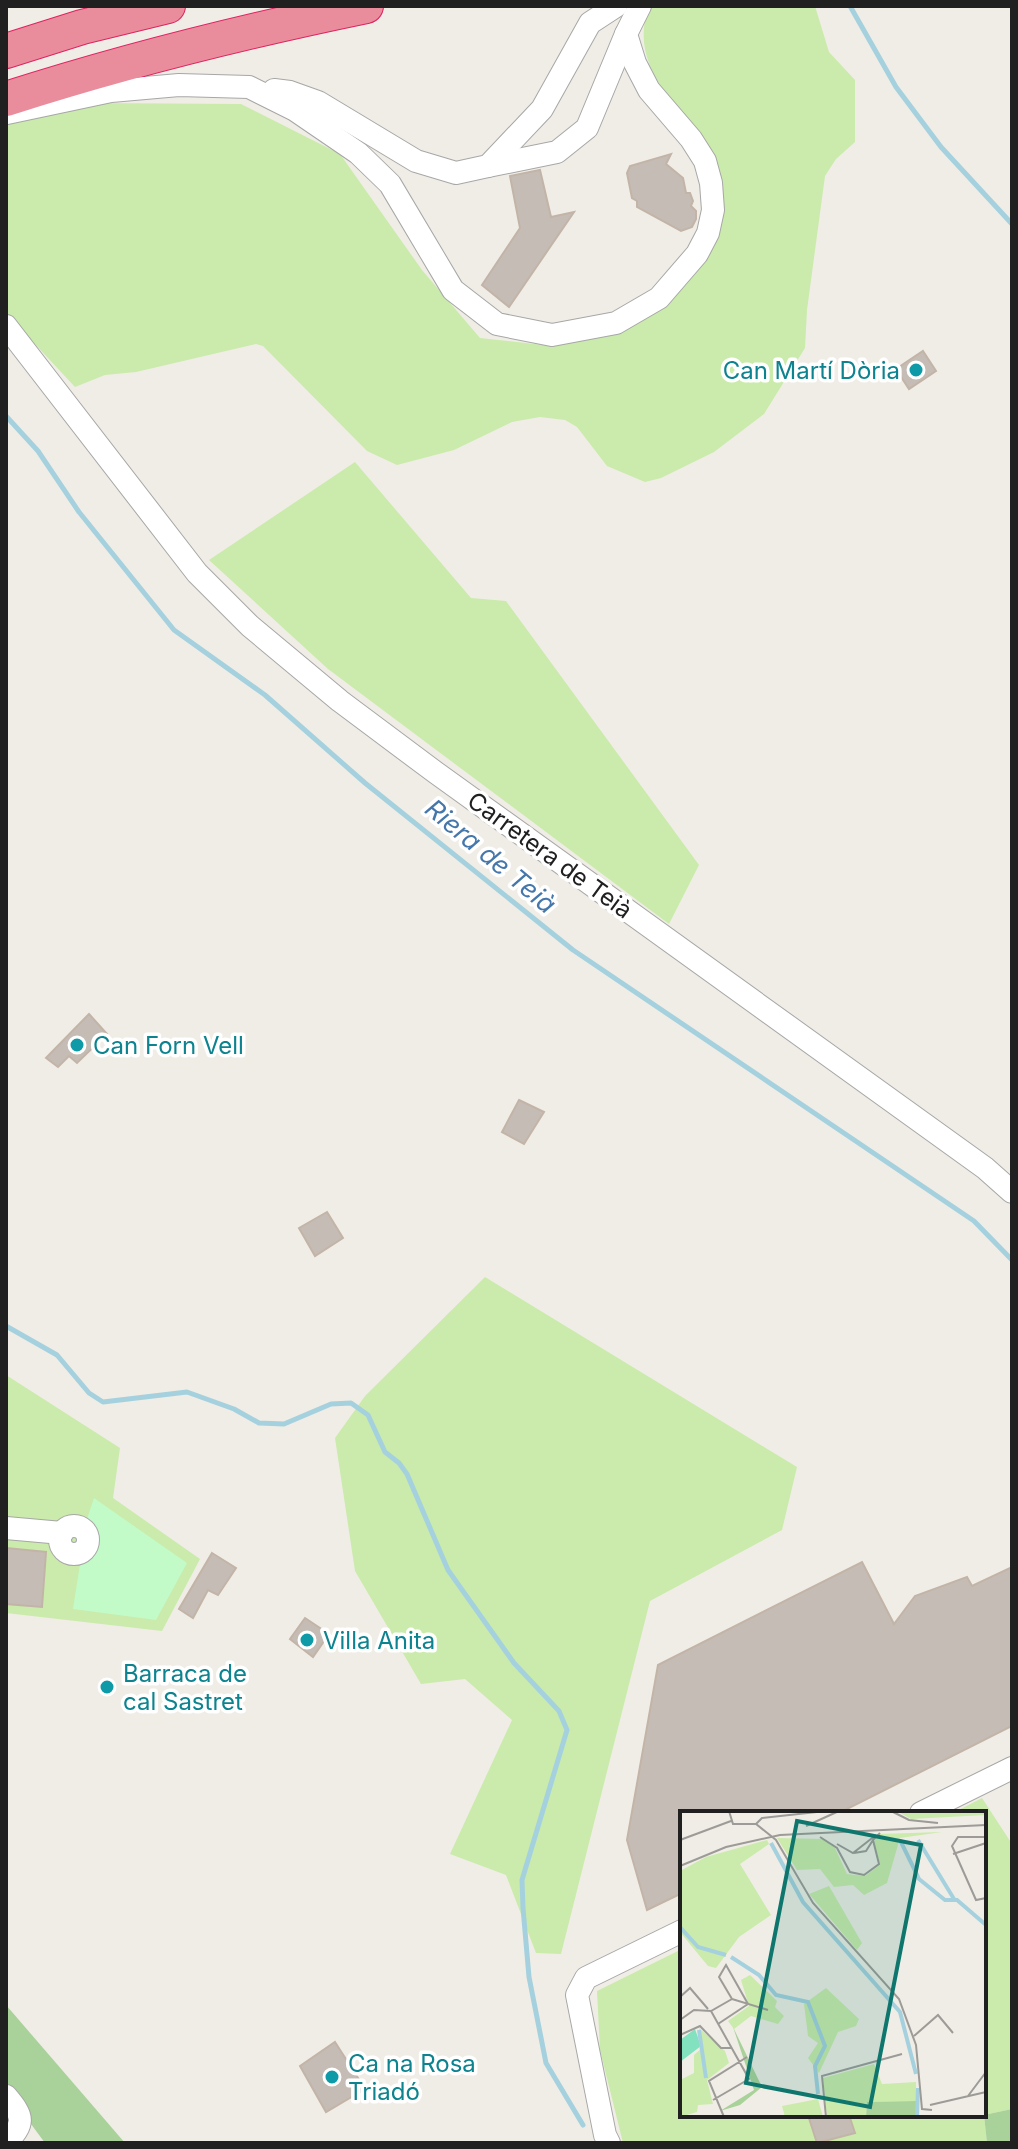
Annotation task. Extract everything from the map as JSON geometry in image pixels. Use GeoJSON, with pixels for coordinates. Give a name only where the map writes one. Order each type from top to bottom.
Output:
{"type":"FeatureCollection","features":[{"type":"Feature","properties":{"kind":"highway"},"geometry":{"type":"LineString","coordinates":[[6,51],[93,17],[168,6]]}},
{"type":"Feature","properties":{"kind":"highway"},"geometry":{"type":"LineString","coordinates":[[6,99],[87,73],[293,21],[366,6]]}},
{"type":"Feature","properties":{"kind":"street"},"geometry":{"type":"LineString","coordinates":[[488,166],[542,109],[590,23],[616,6]]}},
{"type":"Feature","properties":{"kind":"street"},"geometry":{"type":"LineString","coordinates":[[6,114],[111,91],[179,85],[249,87],[290,92],[318,102],[416,161],[456,173],[557,152],[587,128],[640,6]]}},
{"type":"Feature","properties":{"kind":"street"},"geometry":{"type":"LineString","coordinates":[[249,87],[295,110],[358,153],[390,184],[453,290],[497,324],[552,335],[616,323],[659,298],[697,254],[708,233],[713,210],[705,161],[691,139],[649,90],[635,63],[626,34]]}},
{"type":"Feature","properties":{"kind":"street","name":"Carretera de Teià"},"geometry":{"type":"LineString","coordinates":[[6,326],[197,573],[250,626],[340,701],[435,772],[985,1168],[1012,1192]]}},
{"type":"Feature","properties":{"kind":"street"},"geometry":{"type":"LineString","coordinates":[[6,1528],[62,1533]]}},
{"type":"Feature","properties":{"kind":"street"},"geometry":{"type":"LineString","coordinates":[[925,1811],[1012,1768]]}},
{"type":"Feature","properties":{"kind":"street"},"geometry":{"type":"LineString","coordinates":[[609,2143],[577,1995],[586,1978],[680,1932]]}},
{"type":"Feature","properties":{"kind":"street"},"geometry":{"type":"LineString","coordinates":[[6,2096],[20,2114],[20,2129],[6,2143]]}},
{"type":"Feature","properties":{"kind":"green space"},"geometry":{"type":"Polygon","coordinates":[[[649,6],[815,6],[829,52],[855,80],[855,142],[836,159],[825,176],[807,310],[805,348],[764,414],[714,452],[661,478],[645,482],[607,466],[577,427],[565,420],[540,417],[512,422],[454,450],[397,465],[367,451],[263,346],[256,344],[136,372],[105,375],[75,387],[6,313],[6,125],[90,103],[241,104],[340,154],[422,270],[480,338],[543,345],[623,328],[702,262],[706,143],[668,96],[649,63],[644,46],[644,27],[649,6]]]}},
{"type":"Feature","properties":{"kind":"green space"},"geometry":{"type":"Polygon","coordinates":[[[355,462],[471,598],[506,601],[699,865],[669,924],[328,669],[209,560],[355,462]]]}},
{"type":"Feature","properties":{"kind":"green space"},"geometry":{"type":"Polygon","coordinates":[[[485,1277],[797,1467],[782,1530],[650,1601],[561,1954],[536,1953],[506,1875],[450,1854],[512,1720],[465,1679],[421,1684],[355,1571],[335,1438],[365,1396],[485,1277]]]}},
{"type":"Feature","properties":{"kind":"green space"},"geometry":{"type":"Polygon","coordinates":[[[6,1375],[120,1448],[113,1498],[200,1559],[162,1631],[6,1613],[6,1375]]]}},
{"type":"Feature","properties":{"kind":"green space"},"geometry":{"type":"Polygon","coordinates":[[[94,1498],[187,1563],[156,1620],[73,1609],[80,1564],[96,1550],[96,1530],[87,1519],[94,1498]]]}},
{"type":"Feature","properties":{"kind":"green space"},"geometry":{"type":"Polygon","coordinates":[[[982,1798],[1012,1844],[1012,2109],[986,2115],[986,1811],[957,1811],[982,1798]]]}},
{"type":"Feature","properties":{"kind":"green space"},"geometry":{"type":"Polygon","coordinates":[[[680,1950],[680,2117],[984,2117],[987,2143],[623,2143],[600,2050],[597,1991],[680,1950]]]}},
{"type":"Feature","properties":{"kind":"green space"},"geometry":{"type":"Polygon","coordinates":[[[6,2005],[125,2143],[45,2143],[6,2090],[6,2005]]]}},
{"type":"Feature","properties":{"kind":"green space"},"geometry":{"type":"Polygon","coordinates":[[[1012,2109],[1012,2143],[987,2143],[986,2115],[1012,2109]]]}},
{"type":"Feature","properties":{"kind":"building"},"geometry":{"type":"Polygon","coordinates":[[[671,154],[666,164],[683,178],[686,193],[690,193],[693,201],[691,206],[696,211],[692,227],[681,231],[637,207],[627,173],[630,166],[671,154]]]}},
{"type":"Feature","properties":{"kind":"building"},"geometry":{"type":"Polygon","coordinates":[[[540,170],[551,217],[574,212],[509,307],[482,285],[520,228],[510,176],[540,170]]]}},
{"type":"Feature","properties":{"kind":"building","name":"Can Martí Dòria"},"geometry":{"type":"Polygon","coordinates":[[[923,351],[936,371],[909,389],[896,369],[923,351]]]}},
{"type":"Feature","properties":{"kind":"building","name":"Can Forn Vell"},"geometry":{"type":"Polygon","coordinates":[[[89,1014],[107,1034],[77,1063],[69,1056],[58,1067],[46,1058],[89,1014]]]}},
{"type":"Feature","properties":{"kind":"building"},"geometry":{"type":"Polygon","coordinates":[[[519,1100],[544,1112],[524,1144],[502,1132],[519,1100]]]}},
{"type":"Feature","properties":{"kind":"building"},"geometry":{"type":"Polygon","coordinates":[[[327,1212],[343,1238],[315,1256],[299,1228],[327,1212]]]}},
{"type":"Feature","properties":{"kind":"building"},"geometry":{"type":"Polygon","coordinates":[[[6,1548],[46,1552],[42,1607],[6,1604],[6,1548]]]}},
{"type":"Feature","properties":{"kind":"building"},"geometry":{"type":"Polygon","coordinates":[[[212,1553],[236,1568],[218,1595],[208,1590],[193,1618],[179,1609],[212,1553]]]}},
{"type":"Feature","properties":{"kind":"building"},"geometry":{"type":"Polygon","coordinates":[[[862,1562],[894,1624],[915,1596],[967,1577],[972,1586],[1012,1567],[1012,1726],[843,1811],[680,1811],[680,1894],[647,1910],[627,1840],[658,1665],[862,1562]]]}},
{"type":"Feature","properties":{"kind":"building","name":"Villa Anita"},"geometry":{"type":"Polygon","coordinates":[[[305,1618],[329,1634],[313,1657],[290,1639],[305,1618]]]}},
{"type":"Feature","properties":{"kind":"building","name":"Ca na Rosa Triadó"},"geometry":{"type":"Polygon","coordinates":[[[335,2042],[365,2089],[326,2112],[300,2066],[335,2042]]]}},
{"type":"Feature","properties":{"kind":"building"},"geometry":{"type":"Polygon","coordinates":[[[809,2117],[850,2117],[855,2133],[817,2143],[809,2117]]]}},
{"type":"Feature","properties":{"kind":"waterway"},"geometry":{"type":"LineString","coordinates":[[850,6],[896,87],[941,147],[1012,224]]}},
{"type":"Feature","properties":{"kind":"waterway","name":"Riera de Teià"},"geometry":{"type":"LineString","coordinates":[[6,416],[38,451],[79,512],[174,630],[265,695],[365,783],[573,950],[974,1221],[1012,1260]]}},
{"type":"Feature","properties":{"kind":"waterway"},"geometry":{"type":"LineString","coordinates":[[6,1326],[57,1355],[89,1393],[103,1402],[187,1392],[234,1409],[259,1423],[284,1424],[331,1404],[351,1403],[368,1415],[385,1452],[407,1474],[448,1570],[514,1663],[559,1711],[567,1730],[522,1880],[523,1908],[529,1977],[546,2063],[583,2125]]}},
{"type":"Feature","properties":{"kind":"place","name":"Can Martí Dòria"},"geometry":{"type":"Point","coordinates":[916,370]}},
{"type":"Feature","properties":{"kind":"place","name":"Can Forn Vell"},"geometry":{"type":"Point","coordinates":[77,1045]}},
{"type":"Feature","properties":{"kind":"place","name":"Villa Anita"},"geometry":{"type":"Point","coordinates":[307,1640]}},
{"type":"Feature","properties":{"kind":"place","name":"Barraca de cal Sastret"},"geometry":{"type":"Point","coordinates":[107,1687]}},
{"type":"Feature","properties":{"kind":"place","name":"Ca na Rosa Triadó"},"geometry":{"type":"Point","coordinates":[332,2077]}}]}
